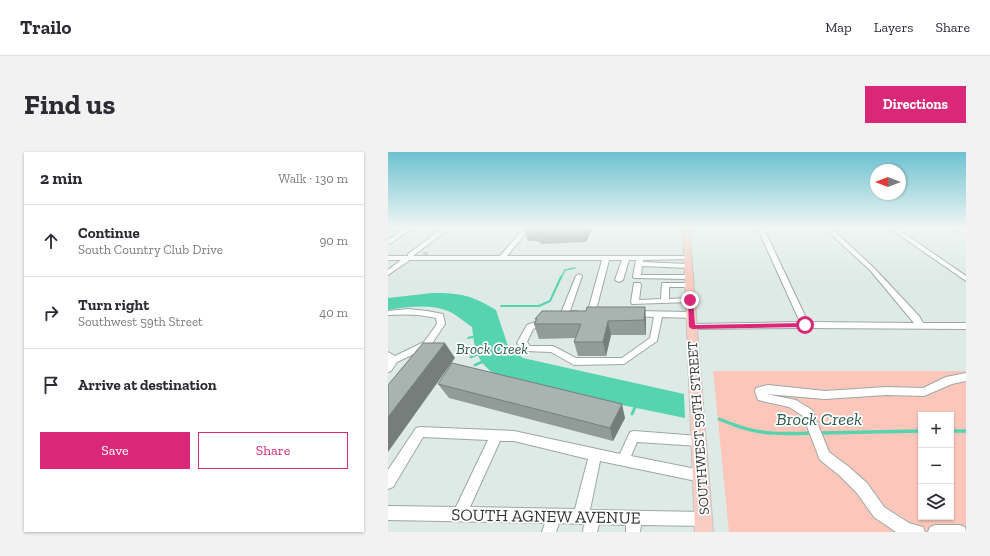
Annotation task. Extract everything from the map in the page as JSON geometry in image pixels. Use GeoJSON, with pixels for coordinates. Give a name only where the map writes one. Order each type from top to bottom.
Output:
{"type":"FeatureCollection","features":[{"type":"Feature","properties":{"kind":"main road","name":"SOUTHWEST 59TH STREET"},"geometry":{"type":"LineString","coordinates":[[687,245],[704,525]]}},
{"type":"Feature","properties":{"kind":"street"},"geometry":{"type":"LineString","coordinates":[[388,273],[407,257],[425,245]]}},
{"type":"Feature","properties":{"kind":"street"},"geometry":{"type":"LineString","coordinates":[[502,258],[513,245]]}},
{"type":"Feature","properties":{"kind":"street"},"geometry":{"type":"LineString","coordinates":[[768,245],[805,325]]}},
{"type":"Feature","properties":{"kind":"street"},"geometry":{"type":"LineString","coordinates":[[845,245],[880,277],[916,318],[920,326]]}},
{"type":"Feature","properties":{"kind":"street"},"geometry":{"type":"LineString","coordinates":[[917,245],[966,279]]}},
{"type":"Feature","properties":{"kind":"street"},"geometry":{"type":"LineString","coordinates":[[388,254],[407,257],[626,258],[639,261],[688,262]]}},
{"type":"Feature","properties":{"kind":"street"},"geometry":{"type":"LineString","coordinates":[[388,258],[455,254],[451,258]]}},
{"type":"Feature","properties":{"kind":"street"},"geometry":{"type":"LineString","coordinates":[[606,258],[594,314],[565,313],[557,318],[539,322],[530,327],[522,343],[528,349],[553,349],[574,362],[624,361],[654,339],[658,315]]}},
{"type":"Feature","properties":{"kind":"street"},"geometry":{"type":"LineString","coordinates":[[619,280],[626,258]]}},
{"type":"Feature","properties":{"kind":"street"},"geometry":{"type":"LineString","coordinates":[[639,261],[637,277],[689,281]]}},
{"type":"Feature","properties":{"kind":"street"},"geometry":{"type":"LineString","coordinates":[[565,313],[579,276]]}},
{"type":"Feature","properties":{"kind":"street"},"geometry":{"type":"LineString","coordinates":[[665,301],[665,285],[689,281]]}},
{"type":"Feature","properties":{"kind":"street"},"geometry":{"type":"LineString","coordinates":[[637,285],[635,302],[690,300]]}},
{"type":"Feature","properties":{"kind":"street"},"geometry":{"type":"LineString","coordinates":[[388,313],[400,311],[422,312],[440,316],[442,324],[416,359]]}},
{"type":"Feature","properties":{"kind":"street"},"geometry":{"type":"LineString","coordinates":[[628,314],[658,315],[692,321],[805,325],[966,326]]}},
{"type":"Feature","properties":{"kind":"street"},"geometry":{"type":"LineString","coordinates":[[390,361],[430,342]]}},
{"type":"Feature","properties":{"kind":"street"},"geometry":{"type":"LineString","coordinates":[[918,532],[906,530],[879,512],[862,488],[844,471],[824,456],[808,413],[792,398],[886,391],[924,392],[950,380],[966,377]]}},
{"type":"Feature","properties":{"kind":"street"},"geometry":{"type":"LineString","coordinates":[[388,482],[420,432],[514,436],[595,455],[701,476]]}},
{"type":"Feature","properties":{"kind":"street"},"geometry":{"type":"LineString","coordinates":[[460,514],[497,435]]}},
{"type":"Feature","properties":{"kind":"street"},"geometry":{"type":"LineString","coordinates":[[623,460],[634,436],[699,441]]}},
{"type":"Feature","properties":{"kind":"street"},"geometry":{"type":"LineString","coordinates":[[590,532],[587,517],[595,455]]}},
{"type":"Feature","properties":{"kind":"street","name":"SOUTH AGNEW AVENUE"},"geometry":{"type":"LineString","coordinates":[[388,513],[587,517],[634,525],[704,525]]}},
{"type":"Feature","properties":{"kind":"street"},"geometry":{"type":"LineString","coordinates":[[550,532],[554,516]]}},
{"type":"Feature","properties":{"kind":"street"},"geometry":{"type":"LineString","coordinates":[[935,532],[960,532]]}},
{"type":"Feature","properties":{"kind":"shaded area"},"geometry":{"type":"Polygon","coordinates":[[[713,371],[966,371],[966,532],[729,532],[713,371]]]}},
{"type":"Feature","properties":{"kind":"water","name":"Brock Creek"},"geometry":{"type":"Polygon","coordinates":[[[432,293],[458,294],[466,296],[480,301],[496,310],[508,346],[523,358],[684,394],[685,418],[588,398],[494,374],[479,358],[475,348],[472,327],[456,315],[449,311],[431,307],[409,307],[388,310],[388,298],[432,293]]]}},
{"type":"Feature","properties":{"kind":"building"},"geometry":{"type":"Polygon","coordinates":[[[587,307],[645,307],[644,320],[608,321],[603,342],[574,342],[581,324],[534,324],[537,319],[535,319],[542,311],[586,311],[587,307]]]}},
{"type":"Feature","properties":{"kind":"building"},"geometry":{"type":"Polygon","coordinates":[[[423,343],[445,343],[388,417],[388,385],[423,343]]]}},
{"type":"Feature","properties":{"kind":"building"},"geometry":{"type":"Polygon","coordinates":[[[452,363],[622,404],[610,428],[438,384],[452,363]]]}},
{"type":"Feature","properties":{"kind":"waterway"},"geometry":{"type":"LineString","coordinates":[[561,278],[565,270],[575,268]]}},
{"type":"Feature","properties":{"kind":"waterway"},"geometry":{"type":"LineString","coordinates":[[501,306],[539,306],[550,301],[561,277]]}},
{"type":"Feature","properties":{"kind":"waterway"},"geometry":{"type":"LineString","coordinates":[[468,338],[476,336]]}},
{"type":"Feature","properties":{"kind":"waterway"},"geometry":{"type":"LineString","coordinates":[[469,349],[478,347]]}},
{"type":"Feature","properties":{"kind":"waterway"},"geometry":{"type":"LineString","coordinates":[[471,357],[480,353]]}},
{"type":"Feature","properties":{"kind":"waterway"},"geometry":{"type":"LineString","coordinates":[[475,365],[484,361]]}},
{"type":"Feature","properties":{"kind":"waterway"},"geometry":{"type":"LineString","coordinates":[[632,414],[636,405]]}},
{"type":"Feature","properties":{"kind":"waterway","name":"Brock Creek"},"geometry":{"type":"LineString","coordinates":[[719,419],[737,426]]}},
{"type":"Feature","properties":{"kind":"waterway","name":"Brock Creek"},"geometry":{"type":"LineString","coordinates":[[735,425],[754,431],[763,432],[783,434],[813,433]]}},
{"type":"Feature","properties":{"kind":"waterway","name":"Brock Creek"},"geometry":{"type":"LineString","coordinates":[[820,433],[918,431]]}},
{"type":"Feature","properties":{"kind":"waterway","name":"Brock Creek"},"geometry":{"type":"LineString","coordinates":[[954,431],[966,431]]}},
{"type":"Feature","properties":{"kind":"tunnel"},"geometry":{"type":"LineString","coordinates":[[423,255],[428,255]]}},
{"type":"Feature","properties":{"kind":"route"},"geometry":{"type":"LineString","coordinates":[[690,300],[692,327],[805,325]]}}]}
